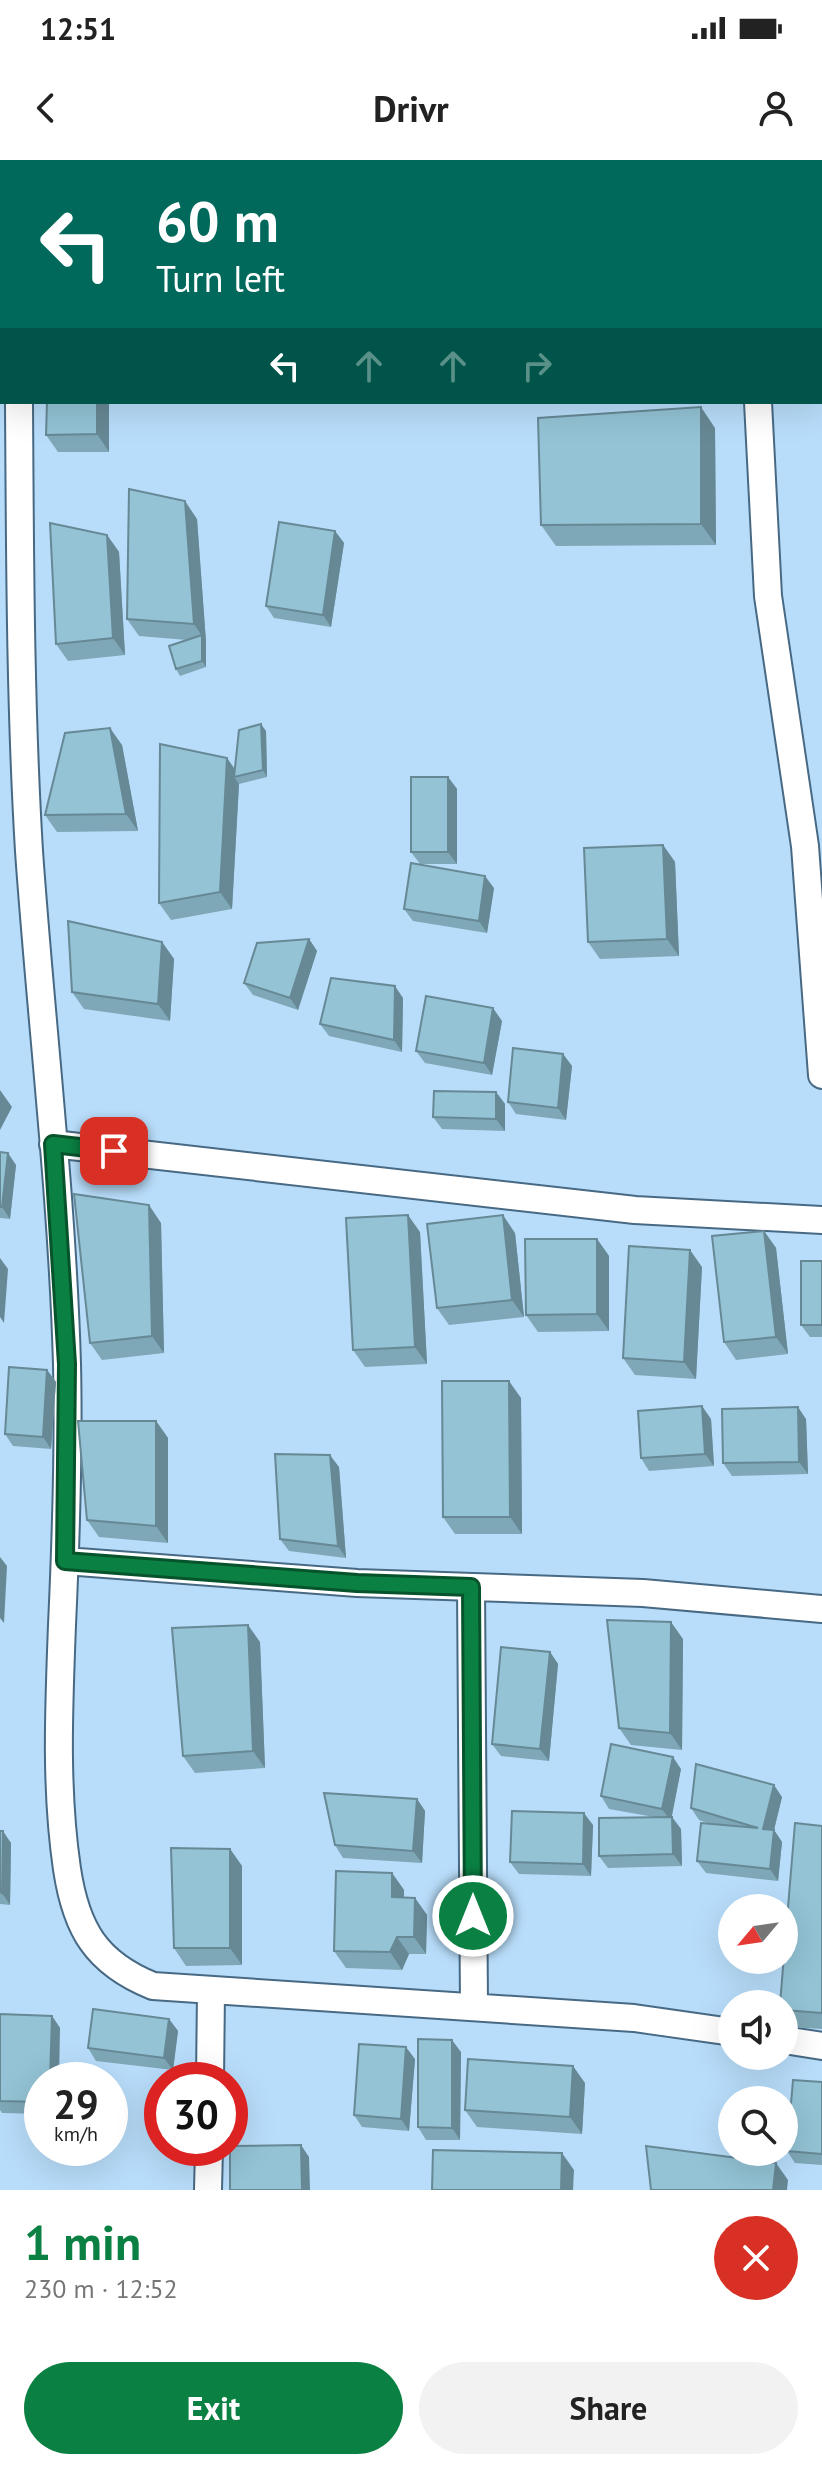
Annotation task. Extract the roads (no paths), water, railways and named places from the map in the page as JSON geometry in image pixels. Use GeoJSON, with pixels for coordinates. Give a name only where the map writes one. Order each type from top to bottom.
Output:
{"type":"FeatureCollection","features":[{"type":"Feature","properties":{"kind":"street"},"geometry":{"type":"LineString","coordinates":[[19,404],[20,611],[29,848],[67,1364],[65,1561],[58,1731],[60,1786],[67,1870],[78,1915],[100,1954],[123,1974],[153,1986],[634,2018],[718,2030]]}},
{"type":"Feature","properties":{"kind":"street"},"geometry":{"type":"LineString","coordinates":[[758,404],[768,596],[805,846],[822,1075]]}},
{"type":"Feature","properties":{"kind":"street"},"geometry":{"type":"LineString","coordinates":[[53,1144],[635,1210],[822,1220]]}},
{"type":"Feature","properties":{"kind":"street"},"geometry":{"type":"LineString","coordinates":[[65,1561],[357,1583],[643,1593],[822,1609]]}},
{"type":"Feature","properties":{"kind":"street"},"geometry":{"type":"LineString","coordinates":[[471,1587],[474,2006]]}},
{"type":"Feature","properties":{"kind":"street"},"geometry":{"type":"LineString","coordinates":[[210,2062],[211,1991]]}},
{"type":"Feature","properties":{"kind":"street"},"geometry":{"type":"LineString","coordinates":[[798,2042],[822,2046]]}},
{"type":"Feature","properties":{"kind":"street"},"geometry":{"type":"LineString","coordinates":[[208,2190],[209,2166]]}}]}
